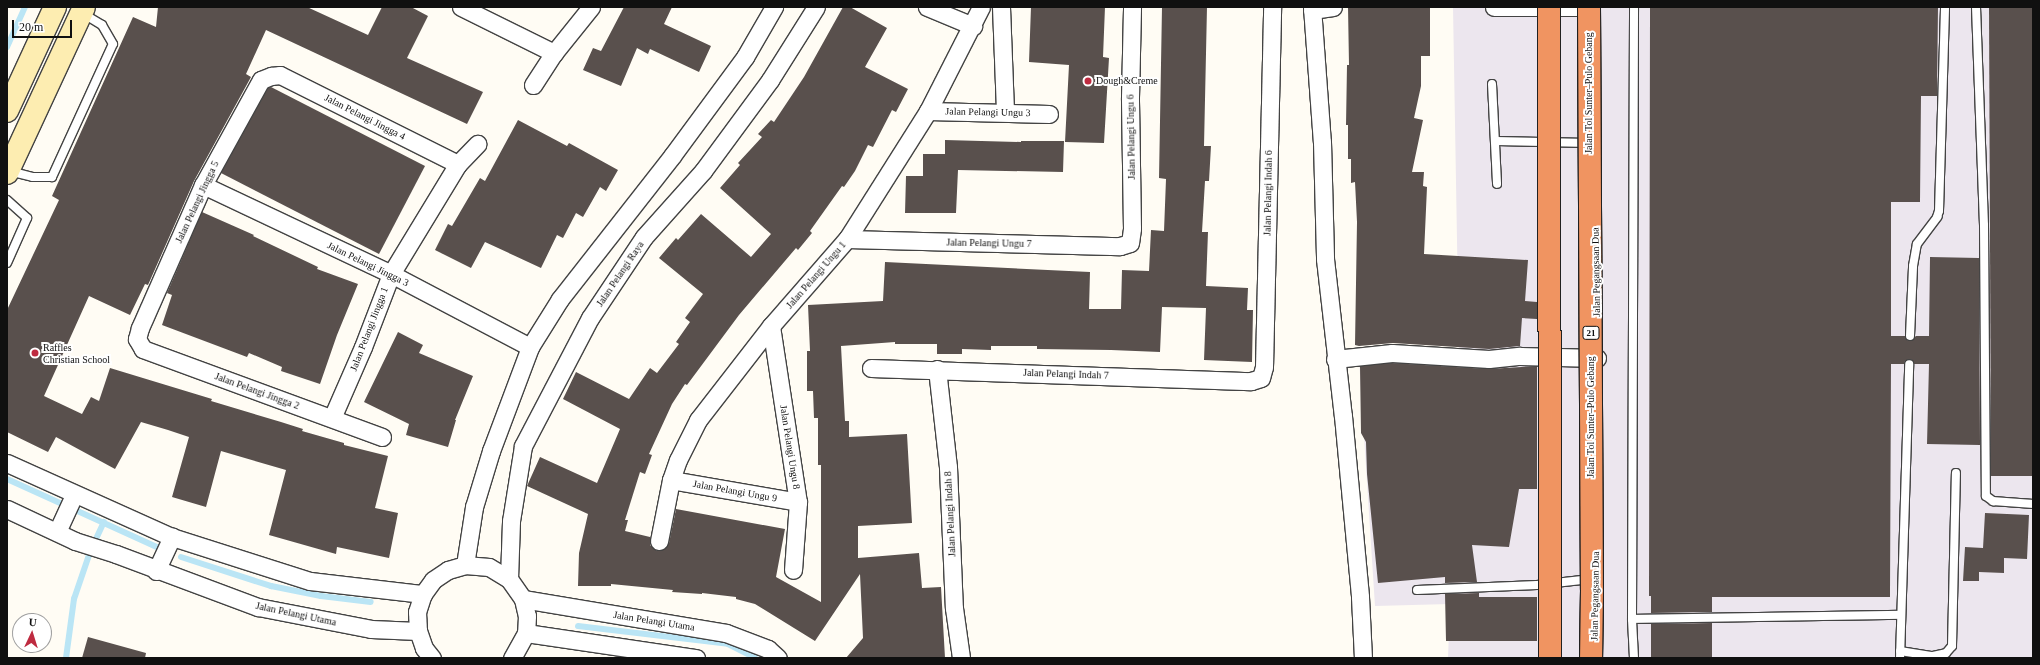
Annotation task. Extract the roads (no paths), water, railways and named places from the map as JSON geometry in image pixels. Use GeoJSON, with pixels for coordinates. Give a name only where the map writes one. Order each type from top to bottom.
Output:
{"type":"FeatureCollection","features":[{"type":"Feature","properties":{"kind":"highway"},"geometry":{"type":"LineString","coordinates":[[1549,7],[1550,658]]}},
{"type":"Feature","properties":{"kind":"highway","name":"Jalan Tol Sunter–Pulo Gebang"},"geometry":{"type":"LineString","coordinates":[[1587,7],[1592,590],[1591,658]]}},
{"type":"Feature","properties":{"kind":"main road"},"geometry":{"type":"LineString","coordinates":[[7,111],[54,7]]}},
{"type":"Feature","properties":{"kind":"main road","name":"Jalan Pegangsaan Dua"},"geometry":{"type":"LineString","coordinates":[[1592,7],[1597,358],[1594,658]]}},
{"type":"Feature","properties":{"kind":"main road"},"geometry":{"type":"LineString","coordinates":[[7,172],[83,10]]}},
{"type":"Feature","properties":{"kind":"street"},"geometry":{"type":"LineString","coordinates":[[461,7],[554,53]]}},
{"type":"Feature","properties":{"kind":"street"},"geometry":{"type":"LineString","coordinates":[[533,85],[554,53],[591,7]]}},
{"type":"Feature","properties":{"kind":"street"},"geometry":{"type":"LineString","coordinates":[[465,565],[474,507],[489,458],[530,347],[560,299],[672,156],[745,57],[774,7]]}},
{"type":"Feature","properties":{"kind":"street","name":"Jalan Pelangi Raya"},"geometry":{"type":"LineString","coordinates":[[509,579],[511,521],[523,446],[590,318],[644,237],[703,171],[770,80],[816,7]]}},
{"type":"Feature","properties":{"kind":"street"},"geometry":{"type":"LineString","coordinates":[[927,7],[973,26]]}},
{"type":"Feature","properties":{"kind":"street","name":"Jalan Pelangi Ungu 1"},"geometry":{"type":"LineString","coordinates":[[659,541],[671,480],[678,460],[698,420],[771,326],[847,239],[928,110],[973,26],[981,7]]}},
{"type":"Feature","properties":{"kind":"street"},"geometry":{"type":"LineString","coordinates":[[1001,7],[1006,112]]}},
{"type":"Feature","properties":{"kind":"street","name":"Jalan Pelangi Ungu 6"},"geometry":{"type":"LineString","coordinates":[[1130,243],[1132,228],[1130,97],[1132,7]]}},
{"type":"Feature","properties":{"kind":"street","name":"Jalan Pelangi Indah 6"},"geometry":{"type":"LineString","coordinates":[[1261,378],[1264,367],[1272,7]]}},
{"type":"Feature","properties":{"kind":"street"},"geometry":{"type":"LineString","coordinates":[[1333,7],[1312,8],[1322,142],[1325,259],[1335,359],[1343,416],[1360,597],[1363,658]]}},
{"type":"Feature","properties":{"kind":"street"},"geometry":{"type":"LineString","coordinates":[[1494,7],[1587,7]]}},
{"type":"Feature","properties":{"kind":"street","name":"Jalan Pelangi Jingga 4"},"geometry":{"type":"LineString","coordinates":[[271,76],[280,75],[458,164]]}},
{"type":"Feature","properties":{"kind":"street","name":"Jalan Pelangi Jingga 5"},"geometry":{"type":"LineString","coordinates":[[137,339],[140,328],[203,186],[261,80],[271,76]]}},
{"type":"Feature","properties":{"kind":"street","name":"Jalan Pelangi Ungu 3"},"geometry":{"type":"LineString","coordinates":[[928,110],[1048,114]]}},
{"type":"Feature","properties":{"kind":"street","name":"Jalan Pelangi Jingga 1"},"geometry":{"type":"LineString","coordinates":[[332,418],[363,347],[391,274],[458,164],[477,144]]}},
{"type":"Feature","properties":{"kind":"street","name":"Jalan Pelangi Jingga 3"},"geometry":{"type":"LineString","coordinates":[[203,186],[391,274],[530,347]]}},
{"type":"Feature","properties":{"kind":"street","name":"Jalan Pelangi Ungu 7"},"geometry":{"type":"LineString","coordinates":[[847,239],[1120,246],[1130,243]]}},
{"type":"Feature","properties":{"kind":"street","name":"Jalan Pelangi Ungu 8"},"geometry":{"type":"LineString","coordinates":[[771,326],[798,502],[793,570]]}},
{"type":"Feature","properties":{"kind":"street","name":"Jalan Pelangi Jingga 2"},"geometry":{"type":"LineString","coordinates":[[137,339],[143,349],[382,437]]}},
{"type":"Feature","properties":{"kind":"street"},"geometry":{"type":"LineString","coordinates":[[1335,359],[1392,353],[1489,359],[1520,356],[1597,358]]}},
{"type":"Feature","properties":{"kind":"street","name":"Jalan Pelangi Indah 7"},"geometry":{"type":"LineString","coordinates":[[871,368],[1251,382],[1261,378]]}},
{"type":"Feature","properties":{"kind":"street","name":"Jalan Pelangi Indah 8"},"geometry":{"type":"LineString","coordinates":[[937,370],[948,467],[954,608],[961,658]]}},
{"type":"Feature","properties":{"kind":"street"},"geometry":{"type":"LineString","coordinates":[[7,463],[72,500],[172,537],[310,581],[423,594]]}},
{"type":"Feature","properties":{"kind":"street","name":"Jalan Pelangi Ungu 9"},"geometry":{"type":"LineString","coordinates":[[671,480],[798,502]]}},
{"type":"Feature","properties":{"kind":"street"},"geometry":{"type":"LineString","coordinates":[[58,530],[72,500]]}},
{"type":"Feature","properties":{"kind":"street","name":"Jalan Pelangi Utama"},"geometry":{"type":"LineString","coordinates":[[7,509],[156,571],[258,608],[371,629],[418,631]]}},
{"type":"Feature","properties":{"kind":"street"},"geometry":{"type":"LineString","coordinates":[[156,571],[172,537]]}},
{"type":"Feature","properties":{"kind":"street"},"geometry":{"type":"LineString","coordinates":[[432,658],[424,648],[418,631],[417,612],[423,594],[433,580],[448,570],[465,565],[488,568],[509,579],[523,599],[527,616],[526,633],[512,658]]}},
{"type":"Feature","properties":{"kind":"street","name":"Jalan Pelangi Utama"},"geometry":{"type":"LineString","coordinates":[[523,599],[726,633],[768,649],[778,658]]}},
{"type":"Feature","properties":{"kind":"street"},"geometry":{"type":"LineString","coordinates":[[526,633],[696,658]]}},
{"type":"Feature","properties":{"kind":"lane"},"geometry":{"type":"LineString","coordinates":[[1634,7],[1632,619],[1634,658]]}},
{"type":"Feature","properties":{"kind":"lane"},"geometry":{"type":"LineString","coordinates":[[1910,336],[1913,266],[1917,244],[1937,217],[1939,211],[1945,7]]}},
{"type":"Feature","properties":{"kind":"lane"},"geometry":{"type":"LineString","coordinates":[[1976,7],[1984,226],[1986,496],[1993,501],[2033,504]]}},
{"type":"Feature","properties":{"kind":"lane"},"geometry":{"type":"LineString","coordinates":[[7,172],[33,177],[52,177],[113,44],[102,25],[83,10]]}},
{"type":"Feature","properties":{"kind":"lane"},"geometry":{"type":"LineString","coordinates":[[1492,84],[1497,184]]}},
{"type":"Feature","properties":{"kind":"lane"},"geometry":{"type":"LineString","coordinates":[[1496,141],[1594,144]]}},
{"type":"Feature","properties":{"kind":"lane"},"geometry":{"type":"LineString","coordinates":[[7,200],[27,218],[7,263]]}},
{"type":"Feature","properties":{"kind":"lane"},"geometry":{"type":"LineString","coordinates":[[1909,364],[1900,615],[1900,654],[1933,656],[1946,653],[1952,646],[1956,472]]}},
{"type":"Feature","properties":{"kind":"lane"},"geometry":{"type":"LineString","coordinates":[[1417,590],[1537,585],[1595,579]]}},
{"type":"Feature","properties":{"kind":"lane"},"geometry":{"type":"LineString","coordinates":[[1632,619],[1900,615]]}},
{"type":"Feature","properties":{"kind":"waterway"},"geometry":{"type":"LineString","coordinates":[[7,47],[25,7]]}},
{"type":"Feature","properties":{"kind":"waterway"},"geometry":{"type":"LineString","coordinates":[[7,479],[157,547]]}},
{"type":"Feature","properties":{"kind":"waterway"},"geometry":{"type":"LineString","coordinates":[[95,541],[104,522]]}},
{"type":"Feature","properties":{"kind":"waterway"},"geometry":{"type":"LineString","coordinates":[[66,658],[74,599],[89,555]]}},
{"type":"Feature","properties":{"kind":"waterway"},"geometry":{"type":"LineString","coordinates":[[181,557],[271,586],[321,596],[371,602]]}},
{"type":"Feature","properties":{"kind":"waterway"},"geometry":{"type":"LineString","coordinates":[[578,626],[728,644],[755,658]]}},
{"type":"Feature","properties":{"kind":"place","name":"Dough&Creme"},"geometry":{"type":"Point","coordinates":[1088,81]}},
{"type":"Feature","properties":{"kind":"place","name":"Raffles Christian School"},"geometry":{"type":"Point","coordinates":[35,353]}}]}
